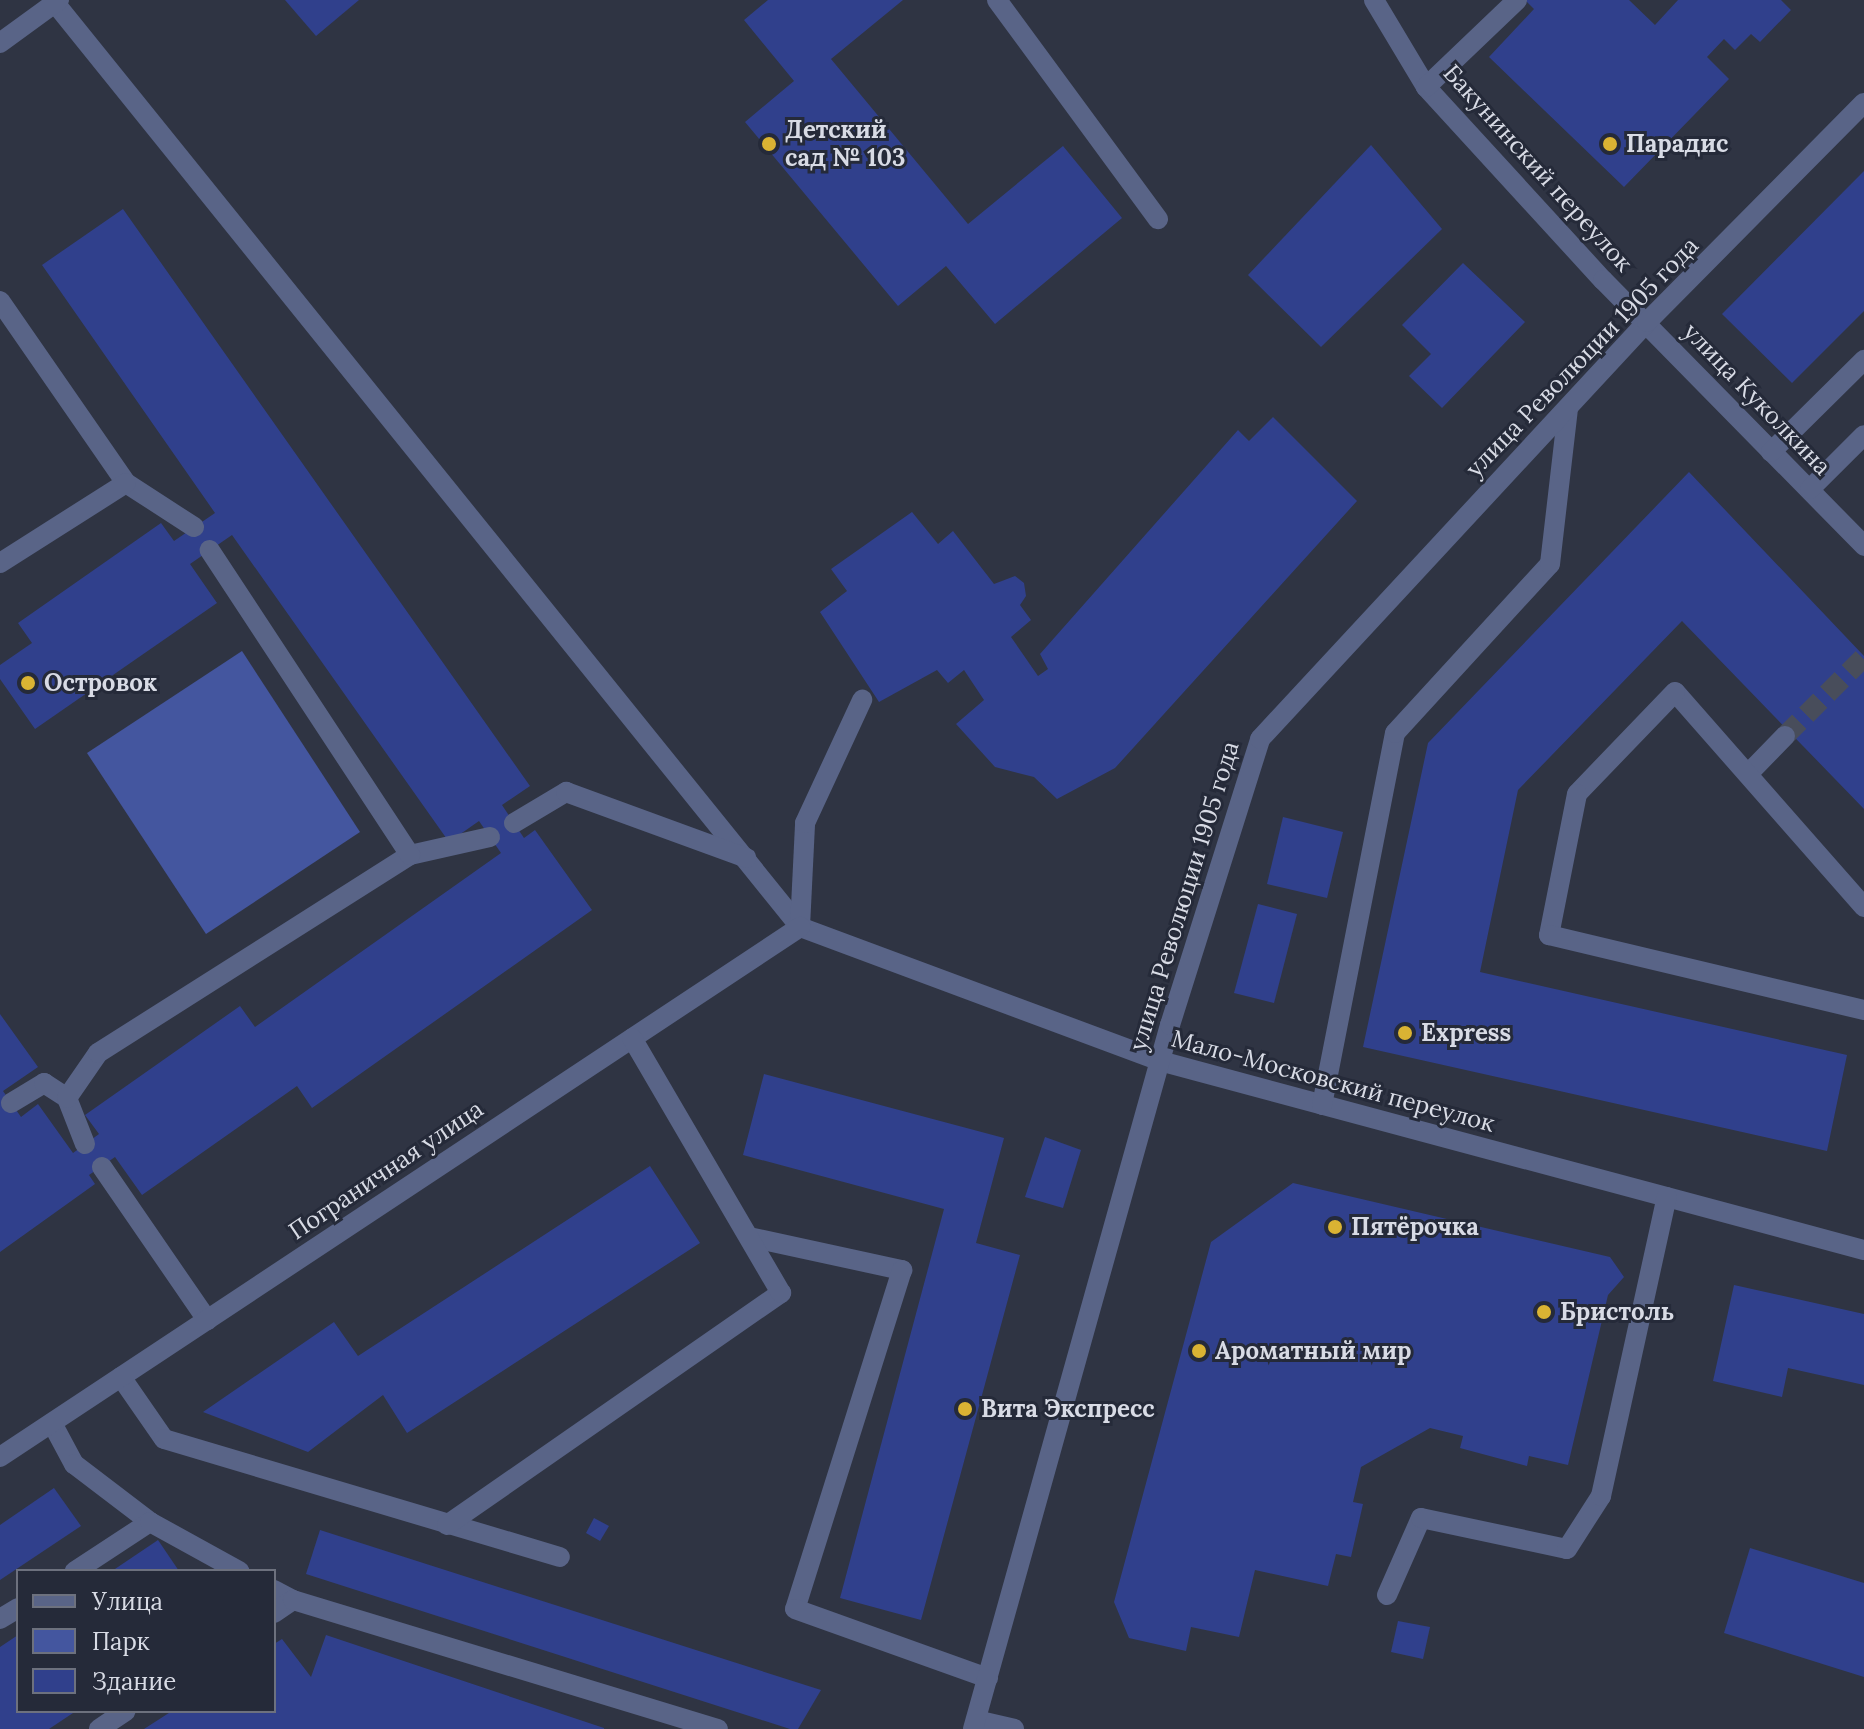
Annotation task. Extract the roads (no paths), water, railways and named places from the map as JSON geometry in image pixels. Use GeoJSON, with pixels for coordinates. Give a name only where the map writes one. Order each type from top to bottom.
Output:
{"type":"FeatureCollection","features":[{"type":"Feature","properties":{"kind":"street"},"geometry":{"type":"LineString","coordinates":[[997,0],[1158,219]]}},
{"type":"Feature","properties":{"kind":"street","name":"Бакунинский переулок"},"geometry":{"type":"LineString","coordinates":[[1374,0],[1426,87],[1647,322]]}},
{"type":"Feature","properties":{"kind":"street"},"geometry":{"type":"LineString","coordinates":[[1426,87],[1517,0]]}},
{"type":"Feature","properties":{"kind":"street"},"geometry":{"type":"LineString","coordinates":[[0,43],[57,2],[800,927]]}},
{"type":"Feature","properties":{"kind":"street","name":"улица Революции 1905 года"},"geometry":{"type":"LineString","coordinates":[[974,1725],[1160,1061],[1260,739],[1647,322],[1864,103]]}},
{"type":"Feature","properties":{"kind":"street"},"geometry":{"type":"LineString","coordinates":[[0,301],[126,483],[194,527]]}},
{"type":"Feature","properties":{"kind":"street","name":"улица Куколкина"},"geometry":{"type":"LineString","coordinates":[[1647,322],[1864,546]]}},
{"type":"Feature","properties":{"kind":"street"},"geometry":{"type":"LineString","coordinates":[[1771,452],[1864,360]]}},
{"type":"Feature","properties":{"kind":"street"},"geometry":{"type":"LineString","coordinates":[[1322,1105],[1395,733],[1550,564],[1568,408]]}},
{"type":"Feature","properties":{"kind":"street"},"geometry":{"type":"LineString","coordinates":[[1810,489],[1864,435]]}},
{"type":"Feature","properties":{"kind":"street"},"geometry":{"type":"LineString","coordinates":[[0,563],[126,483]]}},
{"type":"Feature","properties":{"kind":"street"},"geometry":{"type":"LineString","coordinates":[[210,550],[410,855]]}},
{"type":"Feature","properties":{"kind":"street"},"geometry":{"type":"LineString","coordinates":[[1864,907],[1675,692],[1577,794],[1549,935],[1864,1010]]}},
{"type":"Feature","properties":{"kind":"street"},"geometry":{"type":"LineString","coordinates":[[800,927],[805,823],[862,700]]}},
{"type":"Feature","properties":{"kind":"street"},"geometry":{"type":"LineString","coordinates":[[1748,774],[1785,736]]}},
{"type":"Feature","properties":{"kind":"street"},"geometry":{"type":"LineString","coordinates":[[514,823],[566,792],[746,858]]}},
{"type":"Feature","properties":{"kind":"street"},"geometry":{"type":"LineString","coordinates":[[67,1098],[98,1053],[410,855],[490,837]]}},
{"type":"Feature","properties":{"kind":"street","name":"Мало-Московский переулок"},"geometry":{"type":"LineString","coordinates":[[800,927],[1160,1061],[1864,1250]]}},
{"type":"Feature","properties":{"kind":"street","name":"Пограничная улица"},"geometry":{"type":"LineString","coordinates":[[0,1457],[800,927]]}},
{"type":"Feature","properties":{"kind":"street"},"geometry":{"type":"LineString","coordinates":[[447,1525],[781,1293],[632,1038]]}},
{"type":"Feature","properties":{"kind":"street"},"geometry":{"type":"LineString","coordinates":[[11,1103],[44,1083],[67,1098],[85,1144]]}},
{"type":"Feature","properties":{"kind":"street"},"geometry":{"type":"LineString","coordinates":[[102,1167],[207,1320]]}},
{"type":"Feature","properties":{"kind":"street"},"geometry":{"type":"LineString","coordinates":[[1387,1595],[1421,1518],[1567,1549],[1601,1496],[1667,1197]]}},
{"type":"Feature","properties":{"kind":"street"},"geometry":{"type":"LineString","coordinates":[[749,1237],[902,1270],[795,1609],[988,1678]]}},
{"type":"Feature","properties":{"kind":"street"},"geometry":{"type":"LineString","coordinates":[[121,1377],[164,1439],[560,1557]]}},
{"type":"Feature","properties":{"kind":"street"},"geometry":{"type":"LineString","coordinates":[[52,1423],[74,1464],[150,1522],[235,1569]]}},
{"type":"Feature","properties":{"kind":"street"},"geometry":{"type":"LineString","coordinates":[[78,1569],[150,1522]]}},
{"type":"Feature","properties":{"kind":"street"},"geometry":{"type":"LineString","coordinates":[[276,1591],[293,1600],[718,1729]]}},
{"type":"Feature","properties":{"kind":"street"},"geometry":{"type":"LineString","coordinates":[[276,1612],[293,1600]]}},
{"type":"Feature","properties":{"kind":"street"},"geometry":{"type":"LineString","coordinates":[[99,1729],[123,1713]]}},
{"type":"Feature","properties":{"kind":"street"},"geometry":{"type":"LineString","coordinates":[[974,1725],[1014,1729]]}},
{"type":"Feature","properties":{"kind":"tunnel"},"geometry":{"type":"LineString","coordinates":[[1785,736],[1864,657]]}},
{"type":"Feature","properties":{"kind":"place","name":"Детский сад № 103"},"geometry":{"type":"Point","coordinates":[769,144]}},
{"type":"Feature","properties":{"kind":"place","name":"Парадис"},"geometry":{"type":"Point","coordinates":[1610,144]}},
{"type":"Feature","properties":{"kind":"place","name":"Островок"},"geometry":{"type":"Point","coordinates":[28,683]}},
{"type":"Feature","properties":{"kind":"place","name":"Express"},"geometry":{"type":"Point","coordinates":[1405,1033]}},
{"type":"Feature","properties":{"kind":"place","name":"Пятёрочка"},"geometry":{"type":"Point","coordinates":[1335,1227]}},
{"type":"Feature","properties":{"kind":"place","name":"Бристоль"},"geometry":{"type":"Point","coordinates":[1544,1312]}},
{"type":"Feature","properties":{"kind":"place","name":"Ароматный мир"},"geometry":{"type":"Point","coordinates":[1199,1351]}},
{"type":"Feature","properties":{"kind":"place","name":"Вита Экспресс"},"geometry":{"type":"Point","coordinates":[965,1409]}}]}
